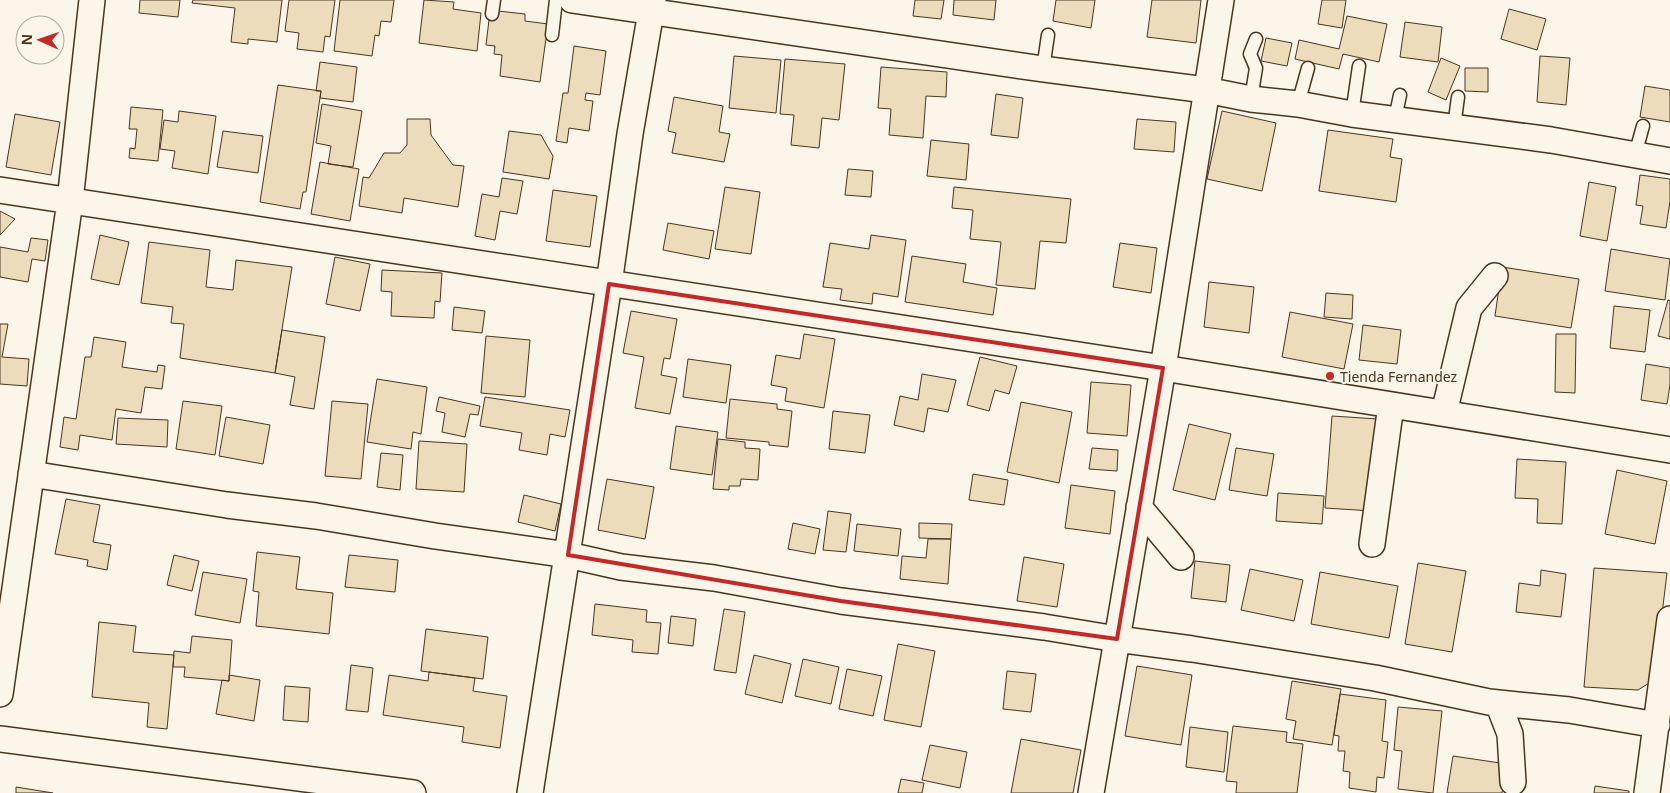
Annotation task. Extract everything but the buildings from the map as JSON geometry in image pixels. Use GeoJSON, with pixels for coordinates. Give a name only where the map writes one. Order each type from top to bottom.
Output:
{"type":"FeatureCollection","features":[{"type":"Feature","properties":{"kind":"street"},"geometry":{"type":"LineString","coordinates":[[0,694],[70,201],[92,0]]}},
{"type":"Feature","properties":{"kind":"street"},"geometry":{"type":"LineString","coordinates":[[1091,793],[1163,368],[1221,0]]}},
{"type":"Feature","properties":{"kind":"street"},"geometry":{"type":"LineString","coordinates":[[584,1],[652,6],[907,57],[1043,69],[1206,90],[1251,99],[1298,104],[1352,114],[1551,140],[1670,161]]}},
{"type":"Feature","properties":{"kind":"street"},"geometry":{"type":"LineString","coordinates":[[530,793],[568,555],[630,134],[652,6]]}},
{"type":"Feature","properties":{"kind":"street"},"geometry":{"type":"LineString","coordinates":[[0,190],[1163,368],[1670,450]]}},
{"type":"Feature","properties":{"kind":"street"},"geometry":{"type":"LineString","coordinates":[[1444,413],[1469,308],[1495,276]]}},
{"type":"Feature","properties":{"kind":"street"},"geometry":{"type":"LineString","coordinates":[[1372,544],[1390,405]]}},
{"type":"Feature","properties":{"kind":"street"},"geometry":{"type":"LineString","coordinates":[[31,474],[568,555],[621,566],[714,578],[841,601],[1036,626],[1117,640],[1192,649],[1375,678],[1498,703],[1569,710],[1657,725]]}},
{"type":"Feature","properties":{"kind":"street"},"geometry":{"type":"LineString","coordinates":[[1139,508],[1181,556]]}},
{"type":"Feature","properties":{"kind":"street"},"geometry":{"type":"LineString","coordinates":[[1647,793],[1670,619]]}},
{"type":"Feature","properties":{"kind":"street"},"geometry":{"type":"LineString","coordinates":[[1498,703],[1510,734],[1513,782]]}},
{"type":"Feature","properties":{"kind":"street"},"geometry":{"type":"LineString","coordinates":[[0,739],[413,793]]}},
{"type":"Feature","properties":{"kind":"lane"},"geometry":{"type":"LineString","coordinates":[[492,14],[494,0]]}},
{"type":"Feature","properties":{"kind":"lane"},"geometry":{"type":"LineString","coordinates":[[552,35],[556,0]]}},
{"type":"Feature","properties":{"kind":"lane"},"geometry":{"type":"LineString","coordinates":[[1043,69],[1048,35]]}},
{"type":"Feature","properties":{"kind":"lane"},"geometry":{"type":"LineString","coordinates":[[1251,99],[1256,68],[1250,54],[1256,39]]}},
{"type":"Feature","properties":{"kind":"lane"},"geometry":{"type":"LineString","coordinates":[[1352,114],[1359,66]]}},
{"type":"Feature","properties":{"kind":"lane"},"geometry":{"type":"LineString","coordinates":[[1298,104],[1308,68]]}},
{"type":"Feature","properties":{"kind":"lane"},"geometry":{"type":"LineString","coordinates":[[1395,120],[1400,95]]}},
{"type":"Feature","properties":{"kind":"lane"},"geometry":{"type":"LineString","coordinates":[[1454,127],[1458,97]]}},
{"type":"Feature","properties":{"kind":"lane"},"geometry":{"type":"LineString","coordinates":[[1635,155],[1643,126]]}},
{"type":"Feature","properties":{"kind":"highlighted area"},"geometry":{"type":"Polygon","coordinates":[[[609,284],[1163,368],[1117,639],[841,601],[568,555],[609,284]]]}},
{"type":"Feature","properties":{"kind":"place","name":"Tienda Fernandez"},"geometry":{"type":"Point","coordinates":[1330,376]}}]}
